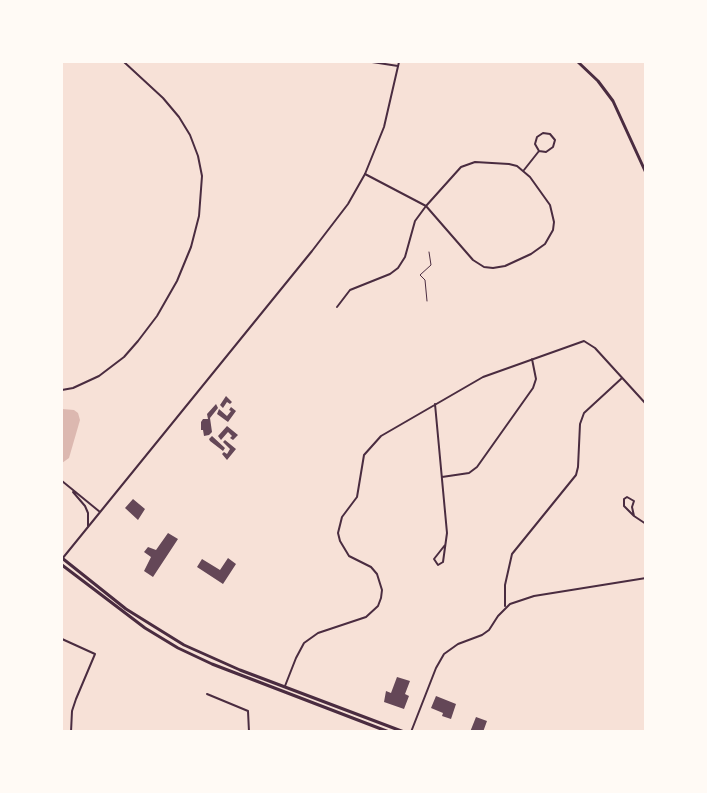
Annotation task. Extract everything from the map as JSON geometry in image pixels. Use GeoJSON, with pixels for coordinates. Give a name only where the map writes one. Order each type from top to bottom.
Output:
{"type":"FeatureCollection","features":[{"type":"Feature","properties":{"kind":"main road"},"geometry":{"type":"LineString","coordinates":[[578,62],[608,94],[645,173]]}},
{"type":"Feature","properties":{"kind":"main road"},"geometry":{"type":"LineString","coordinates":[[62,559],[126,609],[176,640],[221,662],[404,732]]}},
{"type":"Feature","properties":{"kind":"main road"},"geometry":{"type":"LineString","coordinates":[[62,565],[145,628],[178,648],[212,664],[389,732]]}},
{"type":"Feature","properties":{"kind":"street"},"geometry":{"type":"LineString","coordinates":[[62,390],[73,388],[99,376],[124,357],[138,341],[177,281],[191,249],[199,216],[202,176],[190,135],[168,103],[124,62]]}},
{"type":"Feature","properties":{"kind":"street"},"geometry":{"type":"LineString","coordinates":[[303,62],[337,62]]}},
{"type":"Feature","properties":{"kind":"street"},"geometry":{"type":"LineString","coordinates":[[372,62],[398,66]]}},
{"type":"Feature","properties":{"kind":"street"},"geometry":{"type":"LineString","coordinates":[[62,559],[348,204],[365,174],[384,128],[399,62]]}},
{"type":"Feature","properties":{"kind":"street"},"geometry":{"type":"LineString","coordinates":[[543,133],[550,134],[555,140],[553,147],[546,152],[539,150],[536,144],[537,137],[543,133]]}},
{"type":"Feature","properties":{"kind":"street"},"geometry":{"type":"LineString","coordinates":[[524,170],[539,150]]}},
{"type":"Feature","properties":{"kind":"street"},"geometry":{"type":"LineString","coordinates":[[337,307],[350,290],[390,274],[398,268],[405,257],[415,221],[426,206],[455,172],[468,164],[475,162],[509,164],[524,170],[550,205],[555,222],[545,244],[531,254],[506,266],[493,268],[478,264],[426,206],[365,174]]}},
{"type":"Feature","properties":{"kind":"street"},"geometry":{"type":"LineString","coordinates":[[284,687],[299,650],[310,638],[366,617],[378,606],[382,590],[377,574],[371,567],[349,556],[338,533],[339,525],[357,497],[362,463],[369,448],[381,436],[483,376],[584,341],[595,348],[645,404]]}},
{"type":"Feature","properties":{"kind":"street"},"geometry":{"type":"LineString","coordinates":[[442,477],[469,473],[477,467],[533,388],[536,379],[532,359]]}},
{"type":"Feature","properties":{"kind":"street"},"geometry":{"type":"LineString","coordinates":[[505,608],[505,585],[512,554],[576,475],[580,424],[584,413],[622,378]]}},
{"type":"Feature","properties":{"kind":"street"},"geometry":{"type":"LineString","coordinates":[[435,404],[447,533],[443,562],[438,565],[434,559],[445,545]]}},
{"type":"Feature","properties":{"kind":"street"},"geometry":{"type":"LineString","coordinates":[[62,482],[100,512]]}},
{"type":"Feature","properties":{"kind":"street"},"geometry":{"type":"LineString","coordinates":[[69,488],[86,506],[88,527]]}},
{"type":"Feature","properties":{"kind":"street"},"geometry":{"type":"LineString","coordinates":[[634,516],[632,507],[634,501],[631,498],[624,499],[624,506],[634,516],[645,524]]}},
{"type":"Feature","properties":{"kind":"street"},"geometry":{"type":"LineString","coordinates":[[411,732],[436,668],[444,654],[458,644],[489,630],[505,608],[518,600],[534,596],[645,578]]}},
{"type":"Feature","properties":{"kind":"street"},"geometry":{"type":"LineString","coordinates":[[62,639],[95,654],[72,711],[71,732]]}},
{"type":"Feature","properties":{"kind":"street"},"geometry":{"type":"LineString","coordinates":[[207,694],[248,711],[249,732]]}},
{"type":"Feature","properties":{"kind":"path"},"geometry":{"type":"LineString","coordinates":[[427,301],[425,280],[420,275],[430,265],[429,252]]}},
{"type":"Feature","properties":{"kind":"shaded area"},"geometry":{"type":"Polygon","coordinates":[[[62,409],[74,410],[78,413],[80,420],[69,458],[62,463],[62,409]]]}},
{"type":"Feature","properties":{"kind":"building"},"geometry":{"type":"Polygon","coordinates":[[[226,396],[232,402],[230,404],[227,402],[223,408],[220,405],[226,396]]]}},
{"type":"Feature","properties":{"kind":"building"},"geometry":{"type":"Polygon","coordinates":[[[216,404],[218,408],[210,418],[212,432],[204,436],[201,422],[203,419],[208,419],[207,414],[216,404]]]}},
{"type":"Feature","properties":{"kind":"building"},"geometry":{"type":"Polygon","coordinates":[[[231,407],[236,411],[228,422],[217,414],[219,409],[227,416],[231,407]]]}},
{"type":"Feature","properties":{"kind":"building"},"geometry":{"type":"Polygon","coordinates":[[[227,426],[238,435],[233,440],[228,432],[221,440],[218,436],[227,426]]]}},
{"type":"Feature","properties":{"kind":"building"},"geometry":{"type":"Polygon","coordinates":[[[212,436],[225,448],[223,451],[210,441],[212,436]]]}},
{"type":"Feature","properties":{"kind":"building"},"geometry":{"type":"Polygon","coordinates":[[[225,440],[236,449],[227,460],[222,454],[224,452],[227,454],[230,449],[223,442],[225,440]]]}},
{"type":"Feature","properties":{"kind":"building"},"geometry":{"type":"Polygon","coordinates":[[[133,499],[145,509],[138,520],[125,508],[133,499]]]}},
{"type":"Feature","properties":{"kind":"building"},"geometry":{"type":"Polygon","coordinates":[[[168,533],[178,539],[153,577],[144,571],[151,557],[144,552],[148,547],[156,550],[168,533]]]}},
{"type":"Feature","properties":{"kind":"building"},"geometry":{"type":"Polygon","coordinates":[[[228,558],[236,564],[223,584],[197,567],[202,559],[220,570],[228,558]]]}},
{"type":"Feature","properties":{"kind":"building"},"geometry":{"type":"Polygon","coordinates":[[[397,677],[410,681],[405,694],[409,696],[404,709],[384,702],[386,691],[391,693],[397,677]]]}},
{"type":"Feature","properties":{"kind":"building"},"geometry":{"type":"Polygon","coordinates":[[[436,696],[456,704],[451,719],[431,708],[436,696]]]}},
{"type":"Feature","properties":{"kind":"building"},"geometry":{"type":"Polygon","coordinates":[[[476,717],[487,721],[483,732],[470,732],[476,717]]]}}]}
